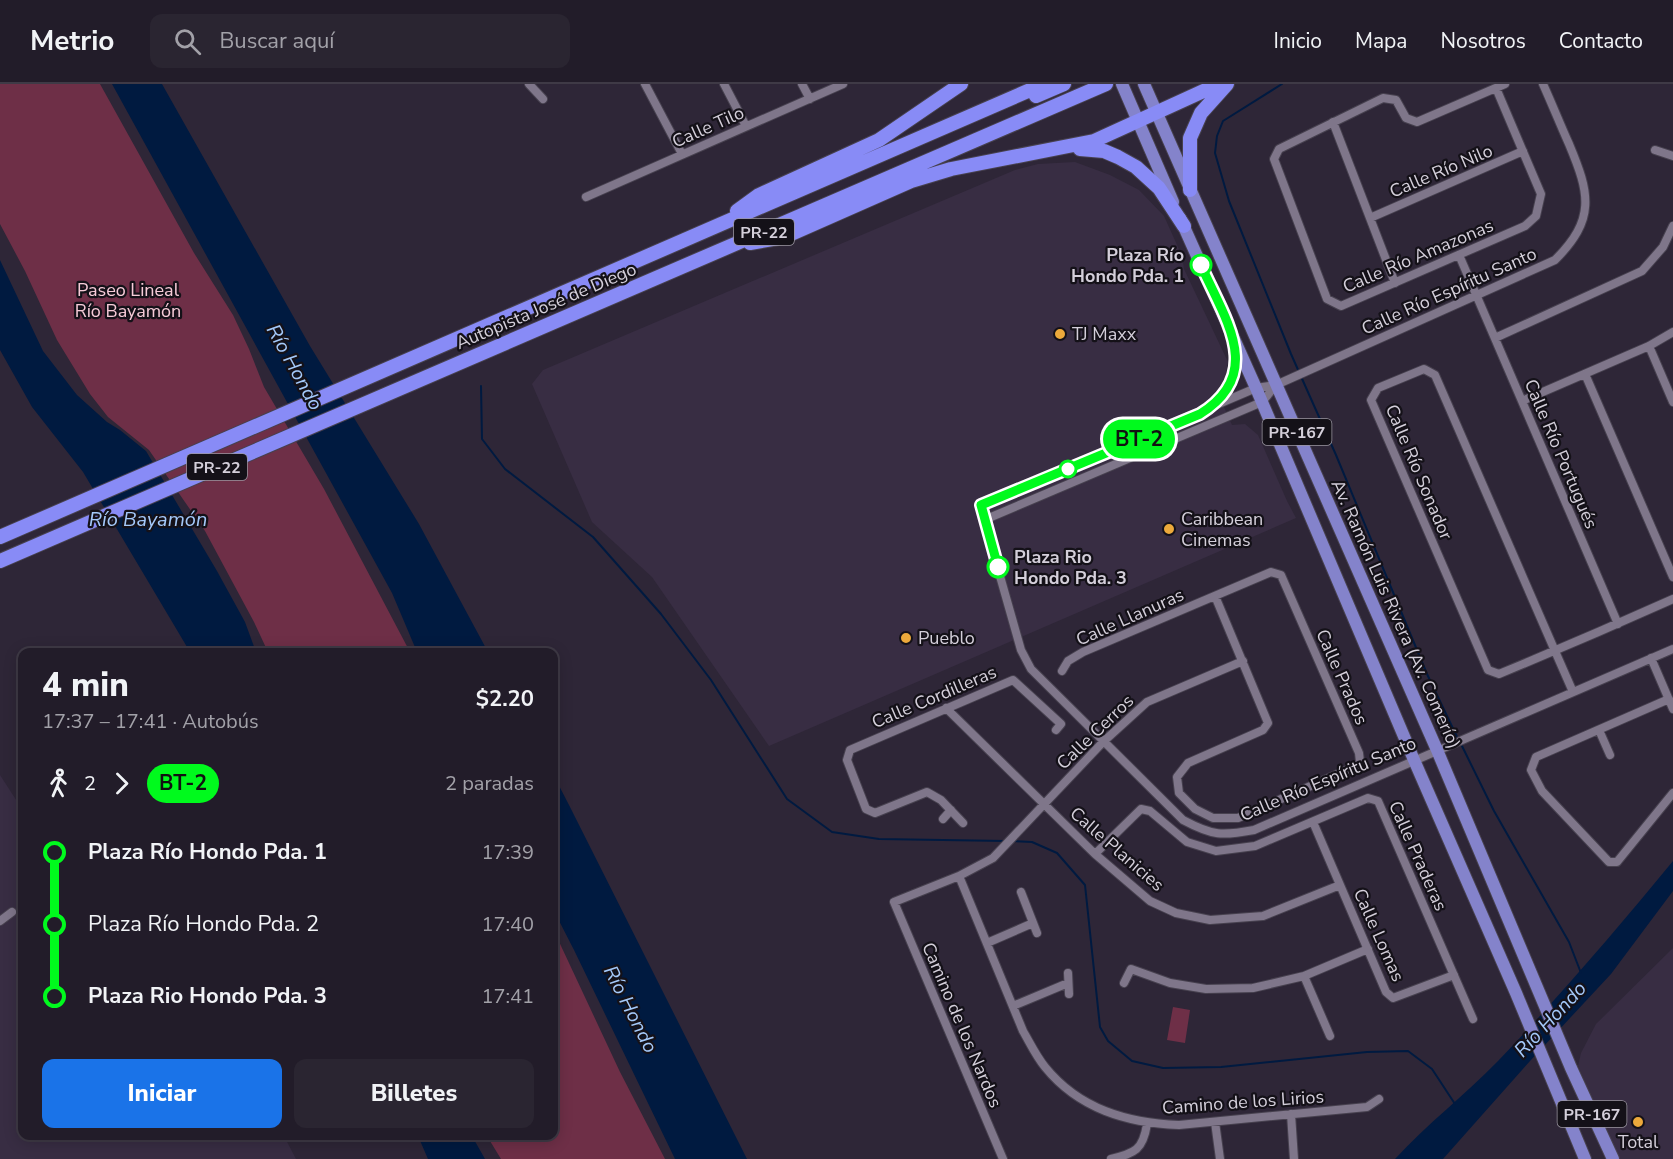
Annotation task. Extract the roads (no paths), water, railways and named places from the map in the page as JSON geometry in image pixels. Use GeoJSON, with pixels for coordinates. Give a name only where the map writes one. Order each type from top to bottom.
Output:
{"type":"FeatureCollection","features":[{"type":"Feature","properties":{"kind":"highway"},"geometry":{"type":"LineString","coordinates":[[716,226],[759,195],[879,140],[961,84]]}},
{"type":"Feature","properties":{"kind":"highway","name":"Autopista José de Diego"},"geometry":{"type":"LineString","coordinates":[[0,537],[1044,84]]}},
{"type":"Feature","properties":{"kind":"highway"},"geometry":{"type":"LineString","coordinates":[[425,354],[460,344],[495,330],[1064,84]]}},
{"type":"Feature","properties":{"kind":"highway"},"geometry":{"type":"LineString","coordinates":[[728,247],[784,237],[911,181],[930,175],[994,159],[1069,148],[1094,141],[1219,84]]}},
{"type":"Feature","properties":{"kind":"highway"},"geometry":{"type":"LineString","coordinates":[[1190,190],[1190,138],[1200,114],[1227,84]]}},
{"type":"Feature","properties":{"kind":"highway"},"geometry":{"type":"LineString","coordinates":[[682,267],[723,240],[1095,86]]}},
{"type":"Feature","properties":{"kind":"highway","name":"Autopista José de Diego"},"geometry":{"type":"LineString","coordinates":[[0,561],[1095,86]]}},
{"type":"Feature","properties":{"kind":"highway"},"geometry":{"type":"LineString","coordinates":[[1069,148],[1104,152],[1137,167],[1159,188],[1184,226]]}},
{"type":"Feature","properties":{"kind":"main road","name":"Av. Ramón Luis Rivera (Av. Comerío)"},"geometry":{"type":"LineString","coordinates":[[1122,84],[1256,388],[1414,760],[1554,1079],[1585,1159]]}},
{"type":"Feature","properties":{"kind":"main road","name":"Av. Ramón Luis Rivera (Av. Comerío)"},"geometry":{"type":"LineString","coordinates":[[1144,84],[1437,750],[1533,981],[1613,1159]]}},
{"type":"Feature","properties":{"kind":"street"},"geometry":{"type":"LineString","coordinates":[[529,84],[543,99]]}},
{"type":"Feature","properties":{"kind":"street"},"geometry":{"type":"LineString","coordinates":[[645,84],[682,154]]}},
{"type":"Feature","properties":{"kind":"street"},"geometry":{"type":"LineString","coordinates":[[724,84],[746,126]]}},
{"type":"Feature","properties":{"kind":"street"},"geometry":{"type":"LineString","coordinates":[[802,84],[810,99]]}},
{"type":"Feature","properties":{"kind":"street","name":"Calle Tilo"},"geometry":{"type":"LineString","coordinates":[[586,197],[843,84]]}},
{"type":"Feature","properties":{"kind":"street","name":"Calle Río Amazonas"},"geometry":{"type":"LineString","coordinates":[[1496,88],[1541,194],[1536,216],[1525,226],[1341,306],[1327,299],[1274,159],[1279,149],[1383,98],[1396,100],[1406,118],[1417,122],[1505,84]]}},
{"type":"Feature","properties":{"kind":"street","name":"Calle Río Espíritu Santo"},"geometry":{"type":"LineString","coordinates":[[1276,385],[1555,260],[1572,243],[1583,220],[1586,196],[1583,177],[1543,84]]}},
{"type":"Feature","properties":{"kind":"street"},"geometry":{"type":"LineString","coordinates":[[1333,122],[1395,283]]}},
{"type":"Feature","properties":{"kind":"street"},"geometry":{"type":"LineString","coordinates":[[1655,150],[1673,156]]}},
{"type":"Feature","properties":{"kind":"street","name":"Calle Río Nilo"},"geometry":{"type":"LineString","coordinates":[[1370,218],[1523,151]]}},
{"type":"Feature","properties":{"kind":"street"},"geometry":{"type":"LineString","coordinates":[[1495,338],[1642,271],[1663,247],[1673,225]]}},
{"type":"Feature","properties":{"kind":"street","name":"Calle Río Portugués"},"geometry":{"type":"LineString","coordinates":[[1459,255],[1618,624]]}},
{"type":"Feature","properties":{"kind":"street"},"geometry":{"type":"LineString","coordinates":[[1522,401],[1649,346],[1673,332]]}},
{"type":"Feature","properties":{"kind":"street"},"geometry":{"type":"LineString","coordinates":[[1649,346],[1673,402]]}},
{"type":"Feature","properties":{"kind":"street","name":"Calle Río Sonador"},"geometry":{"type":"LineString","coordinates":[[1555,651],[1498,674],[1488,670],[1371,400],[1378,388],[1424,369],[1435,375],[1573,692]]}},
{"type":"Feature","properties":{"kind":"street"},"geometry":{"type":"LineString","coordinates":[[1585,374],[1673,577]]}},
{"type":"Feature","properties":{"kind":"street"},"geometry":{"type":"LineString","coordinates":[[1256,388],[1276,385]]}},
{"type":"Feature","properties":{"kind":"street"},"geometry":{"type":"LineString","coordinates":[[984,520],[1262,402],[1276,385]]}},
{"type":"Feature","properties":{"kind":"street","name":"Calle Río Espíritu Santo"},"geometry":{"type":"LineString","coordinates":[[1256,388],[1212,406],[1200,414],[981,505],[1021,650],[1030,669],[1183,820],[1204,831],[1226,835],[1254,830],[1673,649]]}},
{"type":"Feature","properties":{"kind":"street","name":"Calle Prados"},"geometry":{"type":"LineString","coordinates":[[1271,572],[1281,575],[1359,753],[1360,762],[1356,766],[1238,818],[1213,818],[1195,810],[1179,792],[1177,777],[1188,763],[1266,727],[1267,717],[1215,596],[1271,572]]}},
{"type":"Feature","properties":{"kind":"street","name":"Calle Llanuras"},"geometry":{"type":"LineString","coordinates":[[1062,671],[1068,662],[1083,652],[1215,596]]}},
{"type":"Feature","properties":{"kind":"street"},"geometry":{"type":"LineString","coordinates":[[1555,651],[1673,599]]}},
{"type":"Feature","properties":{"kind":"street"},"geometry":{"type":"LineString","coordinates":[[1651,658],[1673,709]]}},
{"type":"Feature","properties":{"kind":"street","name":"Calle Cerros"},"geometry":{"type":"LineString","coordinates":[[894,902],[959,876],[993,858],[1104,742],[1147,702],[1243,661]]}},
{"type":"Feature","properties":{"kind":"street","name":"Calle Cordilleras"},"geometry":{"type":"LineString","coordinates":[[951,810],[941,800],[927,792],[875,813],[866,809],[847,760],[850,750],[1013,680],[1061,724],[1056,730]]}},
{"type":"Feature","properties":{"kind":"street"},"geometry":{"type":"LineString","coordinates":[[1669,699],[1536,758],[1531,770],[1542,791],[1609,862],[1617,862],[1673,794]]}},
{"type":"Feature","properties":{"kind":"street","name":"Calle Planicies"},"geometry":{"type":"LineString","coordinates":[[946,708],[1095,854],[1150,901],[1176,913],[1210,920],[1263,916],[1340,885]]}},
{"type":"Feature","properties":{"kind":"street"},"geometry":{"type":"LineString","coordinates":[[1599,730],[1610,754]]}},
{"type":"Feature","properties":{"kind":"street","name":"Calle Praderas"},"geometry":{"type":"LineString","coordinates":[[1095,854],[1141,809],[1150,811],[1187,842],[1216,851],[1255,846],[1368,798],[1378,801],[1473,1019]]}},
{"type":"Feature","properties":{"kind":"street"},"geometry":{"type":"LineString","coordinates":[[943,819],[951,810],[963,822]]}},
{"type":"Feature","properties":{"kind":"street","name":"Calle Lomas"},"geometry":{"type":"LineString","coordinates":[[1313,822],[1386,992],[1393,998],[1454,975]]}},
{"type":"Feature","properties":{"kind":"street","name":"Camino de los Lirios"},"geometry":{"type":"LineString","coordinates":[[959,876],[1013,1006],[1035,1052],[1046,1068],[1061,1083],[1100,1109],[1122,1118],[1148,1124],[1179,1125],[1367,1107],[1379,1099]]}},
{"type":"Feature","properties":{"kind":"street"},"geometry":{"type":"LineString","coordinates":[[1021,891],[1037,933]]}},
{"type":"Feature","properties":{"kind":"street","name":"Camino de los Nardos"},"geometry":{"type":"LineString","coordinates":[[894,902],[1003,1159]]}},
{"type":"Feature","properties":{"kind":"street"},"geometry":{"type":"LineString","coordinates":[[0,921],[12,912]]}},
{"type":"Feature","properties":{"kind":"street"},"geometry":{"type":"LineString","coordinates":[[987,943],[1033,923]]}},
{"type":"Feature","properties":{"kind":"street"},"geometry":{"type":"LineString","coordinates":[[1124,983],[1131,969],[1170,983],[1206,989],[1253,988],[1304,976],[1368,949]]}},
{"type":"Feature","properties":{"kind":"street"},"geometry":{"type":"LineString","coordinates":[[1068,974],[1069,994]]}},
{"type":"Feature","properties":{"kind":"street"},"geometry":{"type":"LineString","coordinates":[[1304,976],[1330,1036]]}},
{"type":"Feature","properties":{"kind":"street"},"geometry":{"type":"LineString","coordinates":[[1013,1006],[1068,983]]}},
{"type":"Feature","properties":{"kind":"street"},"geometry":{"type":"LineString","coordinates":[[1317,1029],[1326,1026]]}},
{"type":"Feature","properties":{"kind":"street"},"geometry":{"type":"LineString","coordinates":[[1291,1114],[1294,1159]]}},
{"type":"Feature","properties":{"kind":"street"},"geometry":{"type":"LineString","coordinates":[[1215,1122],[1220,1159]]}},
{"type":"Feature","properties":{"kind":"street"},"geometry":{"type":"LineString","coordinates":[[1111,1159],[1132,1154],[1141,1146],[1148,1124]]}},
{"type":"Feature","properties":{"kind":"water"},"geometry":{"type":"Polygon","coordinates":[[[112,84],[162,84],[310,346],[419,524],[486,648],[415,648],[392,593],[112,84]]]}},
{"type":"Feature","properties":{"kind":"water","name":"Río Bayamón"},"geometry":{"type":"Polygon","coordinates":[[[0,260],[43,351],[77,395],[107,422],[146,451],[217,571],[245,622],[255,648],[188,648],[83,472],[32,407],[0,350],[0,260]]]}},
{"type":"Feature","properties":{"kind":"water"},"geometry":{"type":"Polygon","coordinates":[[[558,784],[747,1159],[675,1159],[558,919],[558,784]]]}},
{"type":"Feature","properties":{"kind":"water","name":"Río Hondo"},"geometry":{"type":"Polygon","coordinates":[[[1673,861],[1673,891],[1611,974],[1443,1159],[1395,1159],[1521,1037],[1673,861]]]}},
{"type":"Feature","properties":{"kind":"water"},"geometry":{"type":"Polygon","coordinates":[[[420,1140],[474,1140],[485,1159],[428,1159],[420,1140]]]}},
{"type":"Feature","properties":{"kind":"waterway"},"geometry":{"type":"LineString","coordinates":[[1282,84],[1223,121],[1217,136],[1215,153],[1229,201],[1291,354],[1336,455],[1427,674],[1458,739]]}},
{"type":"Feature","properties":{"kind":"waterway"},"geometry":{"type":"LineString","coordinates":[[481,386],[482,439],[505,469],[593,537],[661,614],[711,680],[787,799],[832,832],[879,839],[1006,841]]}},
{"type":"Feature","properties":{"kind":"waterway"},"geometry":{"type":"LineString","coordinates":[[1461,744],[1494,811],[1569,942],[1581,973]]}},
{"type":"Feature","properties":{"kind":"waterway"},"geometry":{"type":"LineString","coordinates":[[1011,841],[1032,842],[1057,853],[1085,885],[1100,1027],[1108,1041],[1132,1061],[1163,1068],[1221,1067],[1367,1052],[1408,1051],[1432,1069],[1455,1104]]}},
{"type":"Feature","properties":{"kind":"place","name":"Plaza Río Hondo Pda. 1"},"geometry":{"type":"Point","coordinates":[1201,265]}},
{"type":"Feature","properties":{"kind":"place","name":"TJ Maxx"},"geometry":{"type":"Point","coordinates":[1060,334]}},
{"type":"Feature","properties":{"kind":"place","name":"Caribbean Cinemas"},"geometry":{"type":"Point","coordinates":[1169,529]}},
{"type":"Feature","properties":{"kind":"place","name":"Plaza Rio Hondo Pda. 3"},"geometry":{"type":"Point","coordinates":[998,567]}},
{"type":"Feature","properties":{"kind":"place","name":"Pueblo"},"geometry":{"type":"Point","coordinates":[906,638]}},
{"type":"Feature","properties":{"kind":"place","name":"Total"},"geometry":{"type":"Point","coordinates":[1638,1122]}},
{"type":"Feature","properties":{"kind":"park label","name":"Paseo Lineal Río Bayamón"},"geometry":{"type":"Point","coordinates":[128,300]}}]}
